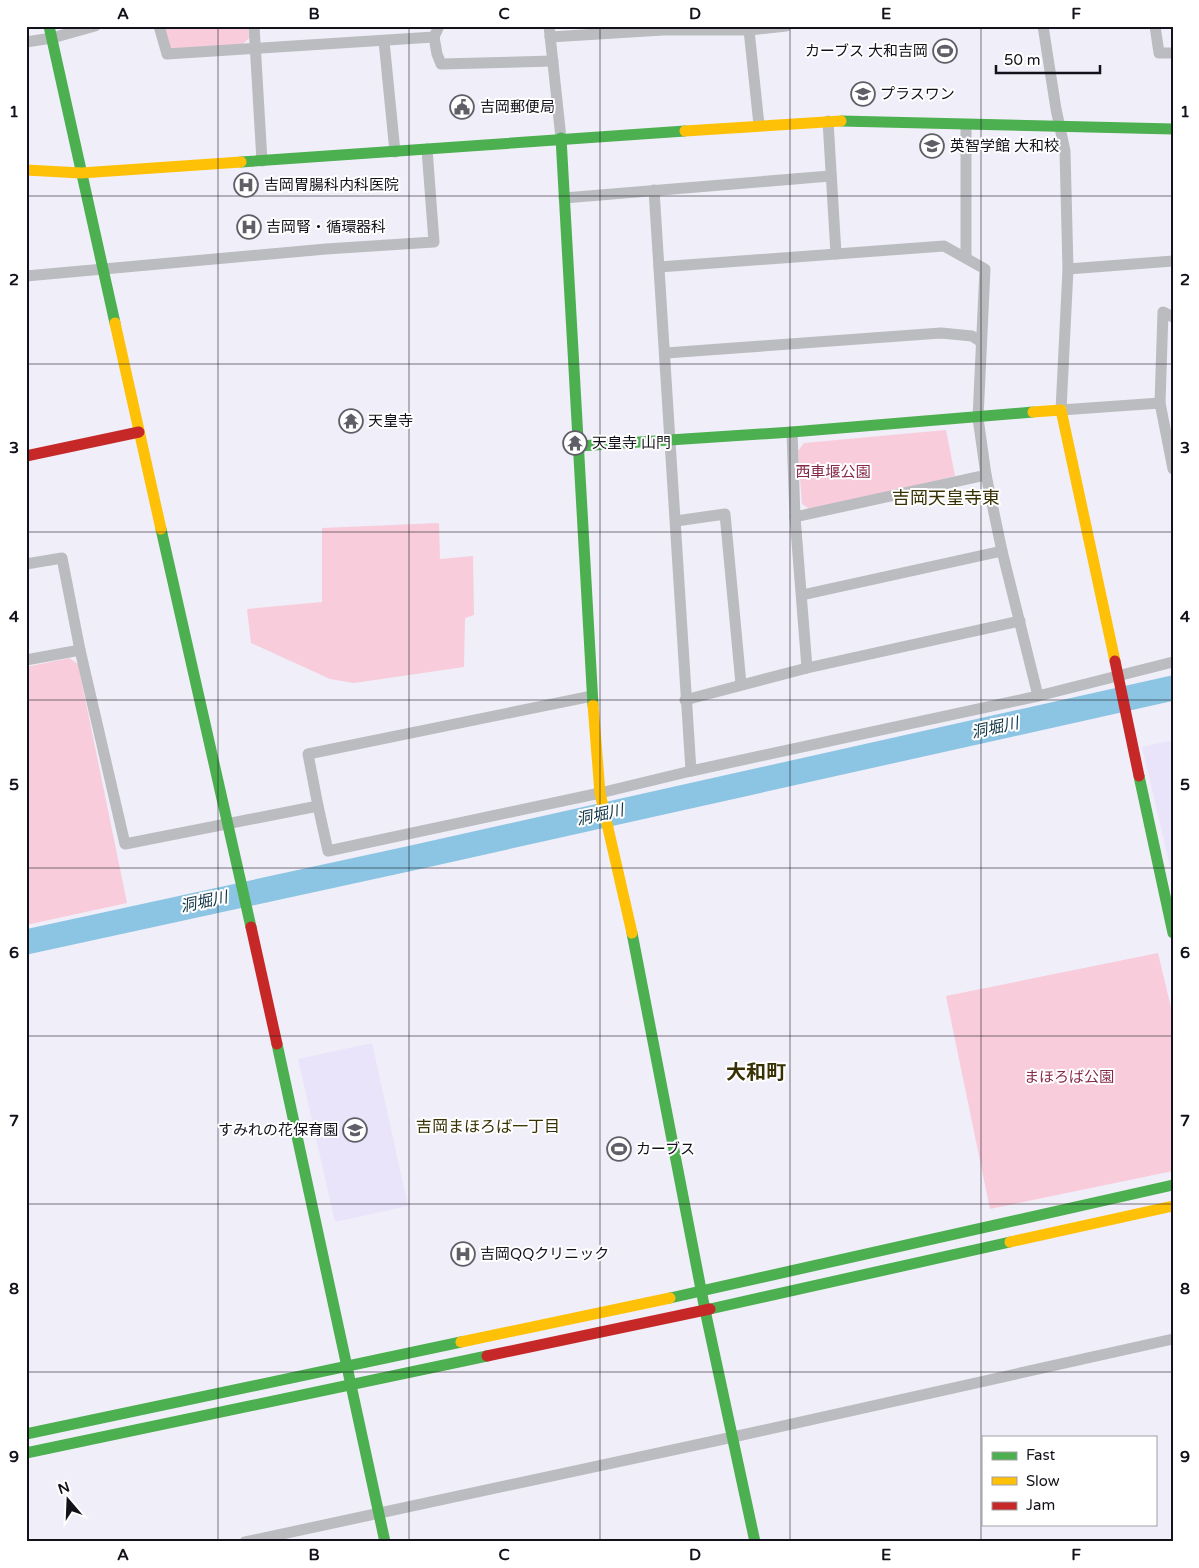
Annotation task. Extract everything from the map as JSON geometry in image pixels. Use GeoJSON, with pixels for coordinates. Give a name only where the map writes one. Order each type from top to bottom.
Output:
{"type":"FeatureCollection","features":[{"type":"Feature","properties":{"kind":"street"},"geometry":{"type":"LineString","coordinates":[[50,26],[139,432],[229,824],[385,1542]]}},
{"type":"Feature","properties":{"kind":"street"},"geometry":{"type":"LineString","coordinates":[[26,42],[52,38],[94,26]]}},
{"type":"Feature","properties":{"kind":"street"},"geometry":{"type":"LineString","coordinates":[[159,26],[167,54],[255,50],[434,37]]}},
{"type":"Feature","properties":{"kind":"street"},"geometry":{"type":"LineString","coordinates":[[254,26],[262,161]]}},
{"type":"Feature","properties":{"kind":"street"},"geometry":{"type":"LineString","coordinates":[[439,26],[434,37],[442,64],[552,61]]}},
{"type":"Feature","properties":{"kind":"street"},"geometry":{"type":"LineString","coordinates":[[755,1542],[705,1310],[633,940],[600,793],[592,696],[561,138],[549,31],[663,28],[749,30],[786,26]]}},
{"type":"Feature","properties":{"kind":"street"},"geometry":{"type":"LineString","coordinates":[[1043,26],[1065,151],[1068,269],[1061,410],[1173,933]]}},
{"type":"Feature","properties":{"kind":"street"},"geometry":{"type":"LineString","coordinates":[[1155,26],[1159,53],[1173,53]]}},
{"type":"Feature","properties":{"kind":"street"},"geometry":{"type":"LineString","coordinates":[[749,30],[759,125]]}},
{"type":"Feature","properties":{"kind":"street"},"geometry":{"type":"LineString","coordinates":[[384,41],[395,152]]}},
{"type":"Feature","properties":{"kind":"street"},"geometry":{"type":"LineString","coordinates":[[26,170],[81,173],[395,152],[561,138],[828,121],[966,126],[1173,129]]}},
{"type":"Feature","properties":{"kind":"street"},"geometry":{"type":"LineString","coordinates":[[828,121],[836,254]]}},
{"type":"Feature","properties":{"kind":"street"},"geometry":{"type":"LineString","coordinates":[[966,126],[966,257]]}},
{"type":"Feature","properties":{"kind":"street"},"geometry":{"type":"LineString","coordinates":[[26,276],[434,242],[427,149]]}},
{"type":"Feature","properties":{"kind":"street"},"geometry":{"type":"LineString","coordinates":[[564,198],[830,176]]}},
{"type":"Feature","properties":{"kind":"street"},"geometry":{"type":"LineString","coordinates":[[654,190],[666,353],[685,700],[691,771]]}},
{"type":"Feature","properties":{"kind":"street"},"geometry":{"type":"LineString","coordinates":[[659,267],[944,246],[985,269],[980,342],[978,418],[986,475],[1002,551],[1038,696]]}},
{"type":"Feature","properties":{"kind":"street"},"geometry":{"type":"LineString","coordinates":[[1068,269],[1173,261]]}},
{"type":"Feature","properties":{"kind":"street"},"geometry":{"type":"LineString","coordinates":[[1173,317],[1163,312],[1160,403],[1173,469]]}},
{"type":"Feature","properties":{"kind":"street"},"geometry":{"type":"LineString","coordinates":[[666,353],[941,333],[972,336],[980,342]]}},
{"type":"Feature","properties":{"kind":"street"},"geometry":{"type":"LineString","coordinates":[[579,446],[792,432],[1160,403]]}},
{"type":"Feature","properties":{"kind":"street"},"geometry":{"type":"LineString","coordinates":[[26,456],[139,432]]}},
{"type":"Feature","properties":{"kind":"street"},"geometry":{"type":"LineString","coordinates":[[792,432],[795,517],[806,668]]}},
{"type":"Feature","properties":{"kind":"street"},"geometry":{"type":"LineString","coordinates":[[795,517],[986,475]]}},
{"type":"Feature","properties":{"kind":"street"},"geometry":{"type":"LineString","coordinates":[[676,521],[726,514],[741,684]]}},
{"type":"Feature","properties":{"kind":"street"},"geometry":{"type":"LineString","coordinates":[[802,595],[1002,551]]}},
{"type":"Feature","properties":{"kind":"street"},"geometry":{"type":"LineString","coordinates":[[26,564],[62,558],[80,650],[125,844],[318,806]]}},
{"type":"Feature","properties":{"kind":"street"},"geometry":{"type":"LineString","coordinates":[[685,700],[806,668],[1020,621]]}},
{"type":"Feature","properties":{"kind":"street"},"geometry":{"type":"LineString","coordinates":[[26,660],[80,650]]}},
{"type":"Feature","properties":{"kind":"street"},"geometry":{"type":"LineString","coordinates":[[592,696],[308,754],[328,851],[1038,696],[1173,662]]}},
{"type":"Feature","properties":{"kind":"street"},"geometry":{"type":"LineString","coordinates":[[26,1434],[702,1291],[1173,1185]]}},
{"type":"Feature","properties":{"kind":"street"},"geometry":{"type":"LineString","coordinates":[[26,1453],[705,1310],[1173,1206]]}},
{"type":"Feature","properties":{"kind":"street"},"geometry":{"type":"LineString","coordinates":[[245,1542],[733,1437],[1173,1339]]}},
{"type":"Feature","properties":{"kind":"shaded area"},"geometry":{"type":"Polygon","coordinates":[[[1173,740],[1173,879],[1142,747],[1173,740]]]}},
{"type":"Feature","properties":{"kind":"shaded area"},"geometry":{"type":"Polygon","coordinates":[[[372,1043],[408,1206],[335,1222],[298,1059],[372,1043]]]}},
{"type":"Feature","properties":{"kind":"green space"},"geometry":{"type":"Polygon","coordinates":[[[164,26],[248,26],[249,38],[241,46],[170,49],[164,26]]]}},
{"type":"Feature","properties":{"kind":"green space","name":"西車堰公園"},"geometry":{"type":"Polygon","coordinates":[[[946,430],[955,476],[811,510],[802,504],[798,451],[804,443],[946,430]]]}},
{"type":"Feature","properties":{"kind":"green space"},"geometry":{"type":"Polygon","coordinates":[[[439,523],[440,559],[473,556],[474,615],[465,618],[464,667],[354,683],[330,679],[251,643],[247,609],[322,602],[322,528],[439,523]]]}},
{"type":"Feature","properties":{"kind":"green space"},"geometry":{"type":"Polygon","coordinates":[[[69,658],[78,664],[127,903],[26,925],[26,667],[69,658]]]}},
{"type":"Feature","properties":{"kind":"green space","name":"まほろば公園"},"geometry":{"type":"Polygon","coordinates":[[[1158,953],[1173,1016],[1173,1171],[990,1209],[946,996],[1158,953]]]}},
{"type":"Feature","properties":{"kind":"waterway","name":"洞堀川"},"geometry":{"type":"LineString","coordinates":[[26,942],[1173,688]]}},
{"type":"Feature","properties":{"kind":"traffic: fast"},"geometry":{"type":"LineString","coordinates":[[49,26],[115,323]]}},
{"type":"Feature","properties":{"kind":"traffic: fast"},"geometry":{"type":"LineString","coordinates":[[841,121],[1173,129]]}},
{"type":"Feature","properties":{"kind":"traffic: fast"},"geometry":{"type":"LineString","coordinates":[[241,162],[685,131]]}},
{"type":"Feature","properties":{"kind":"traffic: fast"},"geometry":{"type":"LineString","coordinates":[[561,138],[593,705]]}},
{"type":"Feature","properties":{"kind":"traffic: fast"},"geometry":{"type":"LineString","coordinates":[[579,446],[792,432],[1033,412]]}},
{"type":"Feature","properties":{"kind":"traffic: fast"},"geometry":{"type":"LineString","coordinates":[[161,529],[251,927]]}},
{"type":"Feature","properties":{"kind":"traffic: fast"},"geometry":{"type":"LineString","coordinates":[[1139,776],[1173,933]]}},
{"type":"Feature","properties":{"kind":"traffic: fast"},"geometry":{"type":"LineString","coordinates":[[632,933],[705,1310],[755,1542]]}},
{"type":"Feature","properties":{"kind":"traffic: fast"},"geometry":{"type":"LineString","coordinates":[[277,1044],[385,1542]]}},
{"type":"Feature","properties":{"kind":"traffic: fast"},"geometry":{"type":"LineString","coordinates":[[670,1298],[1173,1185]]}},
{"type":"Feature","properties":{"kind":"traffic: fast"},"geometry":{"type":"LineString","coordinates":[[710,1309],[1010,1242]]}},
{"type":"Feature","properties":{"kind":"traffic: fast"},"geometry":{"type":"LineString","coordinates":[[26,1434],[461,1342]]}},
{"type":"Feature","properties":{"kind":"traffic: fast"},"geometry":{"type":"LineString","coordinates":[[26,1453],[487,1356]]}},
{"type":"Feature","properties":{"kind":"traffic: slow"},"geometry":{"type":"LineString","coordinates":[[685,131],[841,121]]}},
{"type":"Feature","properties":{"kind":"traffic: slow"},"geometry":{"type":"LineString","coordinates":[[26,170],[81,173],[241,162]]}},
{"type":"Feature","properties":{"kind":"traffic: slow"},"geometry":{"type":"LineString","coordinates":[[115,323],[161,529]]}},
{"type":"Feature","properties":{"kind":"traffic: slow"},"geometry":{"type":"LineString","coordinates":[[1033,412],[1061,410],[1115,661]]}},
{"type":"Feature","properties":{"kind":"traffic: slow"},"geometry":{"type":"LineString","coordinates":[[593,705],[600,793],[632,933]]}},
{"type":"Feature","properties":{"kind":"traffic: slow"},"geometry":{"type":"LineString","coordinates":[[1010,1242],[1173,1206]]}},
{"type":"Feature","properties":{"kind":"traffic: slow"},"geometry":{"type":"LineString","coordinates":[[461,1342],[670,1298]]}},
{"type":"Feature","properties":{"kind":"traffic: jam"},"geometry":{"type":"LineString","coordinates":[[26,456],[139,432]]}},
{"type":"Feature","properties":{"kind":"traffic: jam"},"geometry":{"type":"LineString","coordinates":[[1115,661],[1139,776]]}},
{"type":"Feature","properties":{"kind":"traffic: jam"},"geometry":{"type":"LineString","coordinates":[[251,927],[277,1044]]}},
{"type":"Feature","properties":{"kind":"traffic: jam"},"geometry":{"type":"LineString","coordinates":[[487,1356],[710,1309]]}},
{"type":"Feature","properties":{"kind":"place","name":"カーブス 大和吉岡"},"geometry":{"type":"Point","coordinates":[945,51]}},
{"type":"Feature","properties":{"kind":"place","name":"プラスワン"},"geometry":{"type":"Point","coordinates":[863,94]}},
{"type":"Feature","properties":{"kind":"place","name":"吉岡郵便局"},"geometry":{"type":"Point","coordinates":[462,107]}},
{"type":"Feature","properties":{"kind":"place","name":"英智学館 大和校"},"geometry":{"type":"Point","coordinates":[932,146]}},
{"type":"Feature","properties":{"kind":"place","name":"吉岡胃腸科内科医院"},"geometry":{"type":"Point","coordinates":[246,185]}},
{"type":"Feature","properties":{"kind":"place","name":"吉岡腎・循環器科"},"geometry":{"type":"Point","coordinates":[249,227]}},
{"type":"Feature","properties":{"kind":"place","name":"天皇寺"},"geometry":{"type":"Point","coordinates":[351,421]}},
{"type":"Feature","properties":{"kind":"place","name":"天皇寺 山門"},"geometry":{"type":"Point","coordinates":[575,443]}},
{"type":"Feature","properties":{"kind":"place","name":"すみれの花保育園"},"geometry":{"type":"Point","coordinates":[355,1130]}},
{"type":"Feature","properties":{"kind":"place","name":"カーブス"},"geometry":{"type":"Point","coordinates":[619,1149]}},
{"type":"Feature","properties":{"kind":"place","name":"吉岡QQクリニック"},"geometry":{"type":"Point","coordinates":[463,1254]}},
{"type":"Feature","properties":{"kind":"district","name":"吉岡天皇寺東"},"geometry":{"type":"Point","coordinates":[946,498]}},
{"type":"Feature","properties":{"kind":"district","name":"大和町"},"geometry":{"type":"Point","coordinates":[756,1073]}},
{"type":"Feature","properties":{"kind":"district","name":"吉岡まほろば一丁目"},"geometry":{"type":"Point","coordinates":[488,1127]}}]}
